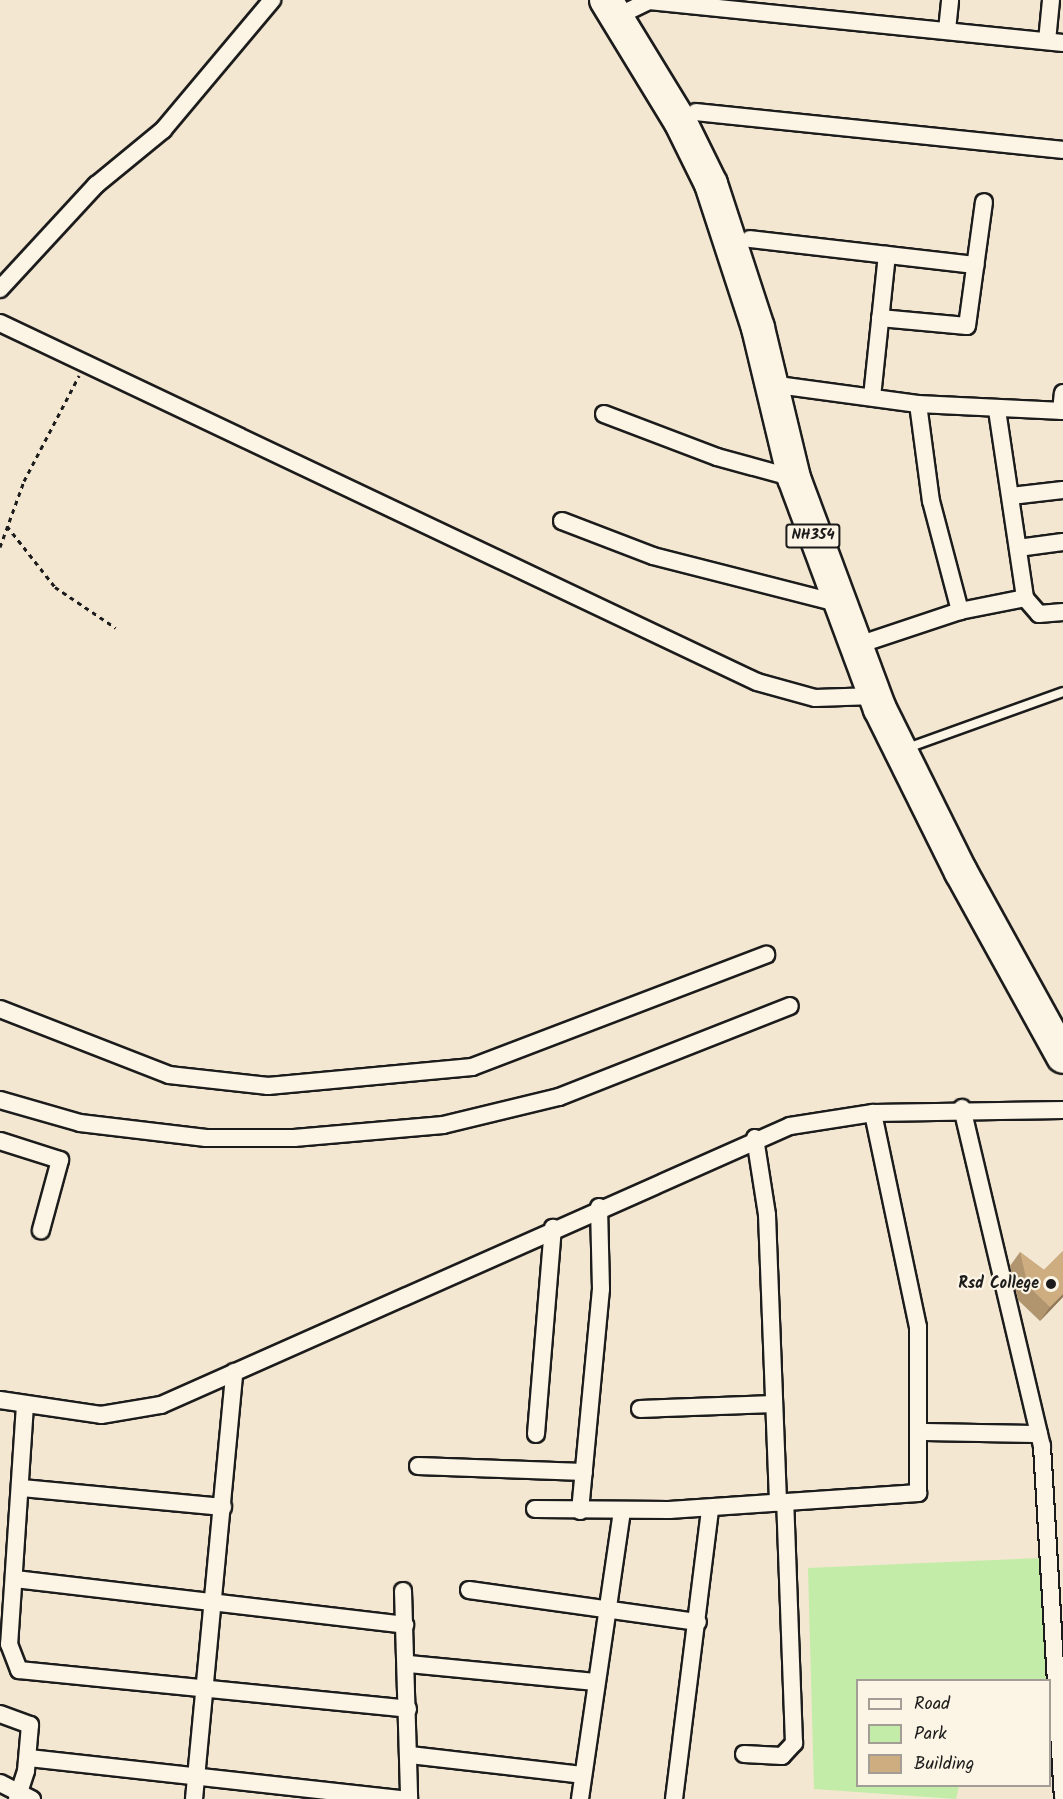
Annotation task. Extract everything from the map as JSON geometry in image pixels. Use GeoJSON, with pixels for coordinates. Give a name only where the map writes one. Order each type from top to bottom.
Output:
{"type":"FeatureCollection","features":[{"type":"Feature","properties":{"kind":"highway","name":"NH354"},"geometry":{"type":"LineString","coordinates":[[620,6],[696,112],[750,239],[775,324],[785,386],[863,643],[875,696],[917,789],[1063,1057]]}},
{"type":"Feature","properties":{"kind":"highway","name":"NH354"},"geometry":{"type":"LineString","coordinates":[[620,6],[711,184],[758,328],[794,478],[837,603],[863,643],[1063,1026]]}},
{"type":"Feature","properties":{"kind":"street"},"geometry":{"type":"LineString","coordinates":[[0,289],[96,185],[163,130],[272,0]]}},
{"type":"Feature","properties":{"kind":"street"},"geometry":{"type":"LineString","coordinates":[[947,30],[950,0]]}},
{"type":"Feature","properties":{"kind":"street"},"geometry":{"type":"LineString","coordinates":[[620,6],[649,1],[1055,42],[1051,0]]}},
{"type":"Feature","properties":{"kind":"street"},"geometry":{"type":"LineString","coordinates":[[696,112],[1063,150]]}},
{"type":"Feature","properties":{"kind":"street"},"geometry":{"type":"LineString","coordinates":[[880,318],[962,329],[969,321],[984,202]]}},
{"type":"Feature","properties":{"kind":"street"},"geometry":{"type":"LineString","coordinates":[[750,239],[976,265]]}},
{"type":"Feature","properties":{"kind":"street"},"geometry":{"type":"LineString","coordinates":[[872,397],[887,255]]}},
{"type":"Feature","properties":{"kind":"street"},"geometry":{"type":"LineString","coordinates":[[0,323],[757,682],[815,698],[875,696]]}},
{"type":"Feature","properties":{"kind":"street"},"geometry":{"type":"LineString","coordinates":[[785,386],[918,404],[996,410],[1062,411],[1063,393]]}},
{"type":"Feature","properties":{"kind":"street"},"geometry":{"type":"LineString","coordinates":[[918,404],[931,501],[960,611]]}},
{"type":"Feature","properties":{"kind":"street"},"geometry":{"type":"LineString","coordinates":[[996,410],[1025,598],[1040,614],[1063,612]]}},
{"type":"Feature","properties":{"kind":"street"},"geometry":{"type":"LineString","coordinates":[[604,414],[717,457],[794,478]]}},
{"type":"Feature","properties":{"kind":"street"},"geometry":{"type":"LineString","coordinates":[[1011,496],[1063,490]]}},
{"type":"Feature","properties":{"kind":"street"},"geometry":{"type":"LineString","coordinates":[[562,521],[652,556],[837,603]]}},
{"type":"Feature","properties":{"kind":"street"},"geometry":{"type":"LineString","coordinates":[[1018,548],[1063,542]]}},
{"type":"Feature","properties":{"kind":"street"},"geometry":{"type":"LineString","coordinates":[[863,643],[960,611],[1025,598]]}},
{"type":"Feature","properties":{"kind":"street"},"geometry":{"type":"LineString","coordinates":[[0,1009],[168,1075],[268,1086],[472,1067],[766,955]]}},
{"type":"Feature","properties":{"kind":"street"},"geometry":{"type":"LineString","coordinates":[[1,1102],[80,1122],[206,1138],[305,1137],[443,1125],[559,1097],[790,1006]]}},
{"type":"Feature","properties":{"kind":"street"},"geometry":{"type":"LineString","coordinates":[[0,1400],[76,1414],[131,1413],[234,1372],[599,1207],[755,1138],[790,1126],[873,1113],[962,1108],[1063,1110]]}},
{"type":"Feature","properties":{"kind":"street"},"geometry":{"type":"LineString","coordinates":[[962,1108],[1039,1434],[1063,1796]]}},
{"type":"Feature","properties":{"kind":"street"},"geometry":{"type":"LineString","coordinates":[[535,1509],[622,1512],[912,1497],[921,1486],[918,1327],[873,1113]]}},
{"type":"Feature","properties":{"kind":"street"},"geometry":{"type":"LineString","coordinates":[[744,1754],[782,1756],[794,1743],[782,1502],[774,1404],[767,1215],[755,1138]]}},
{"type":"Feature","properties":{"kind":"street"},"geometry":{"type":"LineString","coordinates":[[0,1141],[60,1160],[41,1230]]}},
{"type":"Feature","properties":{"kind":"street"},"geometry":{"type":"LineString","coordinates":[[580,1511],[601,1288],[599,1207]]}},
{"type":"Feature","properties":{"kind":"street"},"geometry":{"type":"LineString","coordinates":[[536,1434],[553,1228]]}},
{"type":"Feature","properties":{"kind":"street"},"geometry":{"type":"LineString","coordinates":[[194,1799],[207,1690],[234,1372]]}},
{"type":"Feature","properties":{"kind":"street"},"geometry":{"type":"LineString","coordinates":[[640,1409],[774,1404]]}},
{"type":"Feature","properties":{"kind":"street"},"geometry":{"type":"LineString","coordinates":[[25,1405],[22,1488],[9,1656],[19,1670],[408,1709]]}},
{"type":"Feature","properties":{"kind":"street"},"geometry":{"type":"LineString","coordinates":[[920,1432],[1039,1434]]}},
{"type":"Feature","properties":{"kind":"street"},"geometry":{"type":"LineString","coordinates":[[418,1466],[584,1473]]}},
{"type":"Feature","properties":{"kind":"street"},"geometry":{"type":"LineString","coordinates":[[22,1488],[223,1507]]}},
{"type":"Feature","properties":{"kind":"street"},"geometry":{"type":"LineString","coordinates":[[674,1799],[698,1622],[710,1508]]}},
{"type":"Feature","properties":{"kind":"street"},"geometry":{"type":"LineString","coordinates":[[580,1799],[604,1610],[622,1512]]}},
{"type":"Feature","properties":{"kind":"street"},"geometry":{"type":"LineString","coordinates":[[15,1579],[405,1625]]}},
{"type":"Feature","properties":{"kind":"street"},"geometry":{"type":"LineString","coordinates":[[469,1590],[698,1622]]}},
{"type":"Feature","properties":{"kind":"street"},"geometry":{"type":"LineString","coordinates":[[403,1591],[409,1664],[409,1799]]}},
{"type":"Feature","properties":{"kind":"street"},"geometry":{"type":"LineString","coordinates":[[409,1664],[595,1682]]}},
{"type":"Feature","properties":{"kind":"street"},"geometry":{"type":"LineString","coordinates":[[0,1714],[28,1722],[28,1758],[23,1797],[0,1783]]}},
{"type":"Feature","properties":{"kind":"street"},"geometry":{"type":"LineString","coordinates":[[410,1755],[582,1775]]}},
{"type":"Feature","properties":{"kind":"street"},"geometry":{"type":"LineString","coordinates":[[28,1758],[400,1799]]}},
{"type":"Feature","properties":{"kind":"lane"},"geometry":{"type":"LineString","coordinates":[[916,745],[1063,692]]}},
{"type":"Feature","properties":{"kind":"path"},"geometry":{"type":"LineString","coordinates":[[0,547],[7,526],[86,364]]}},
{"type":"Feature","properties":{"kind":"path"},"geometry":{"type":"LineString","coordinates":[[7,526],[55,587],[116,628]]}},
{"type":"Feature","properties":{"kind":"green space"},"geometry":{"type":"Polygon","coordinates":[[[1042,1558],[1048,1679],[856,1679],[856,1787],[959,1787],[956,1799],[814,1789],[808,1568],[1042,1558]]]}},
{"type":"Feature","properties":{"kind":"building"},"geometry":{"type":"Polygon","coordinates":[[[1063,1251],[1063,1294],[1050,1307],[1028,1286],[1020,1252],[1044,1270],[1063,1251]]]}},
{"type":"Feature","properties":{"kind":"place","name":"Rsd College"},"geometry":{"type":"Point","coordinates":[1051,1284]}}]}
